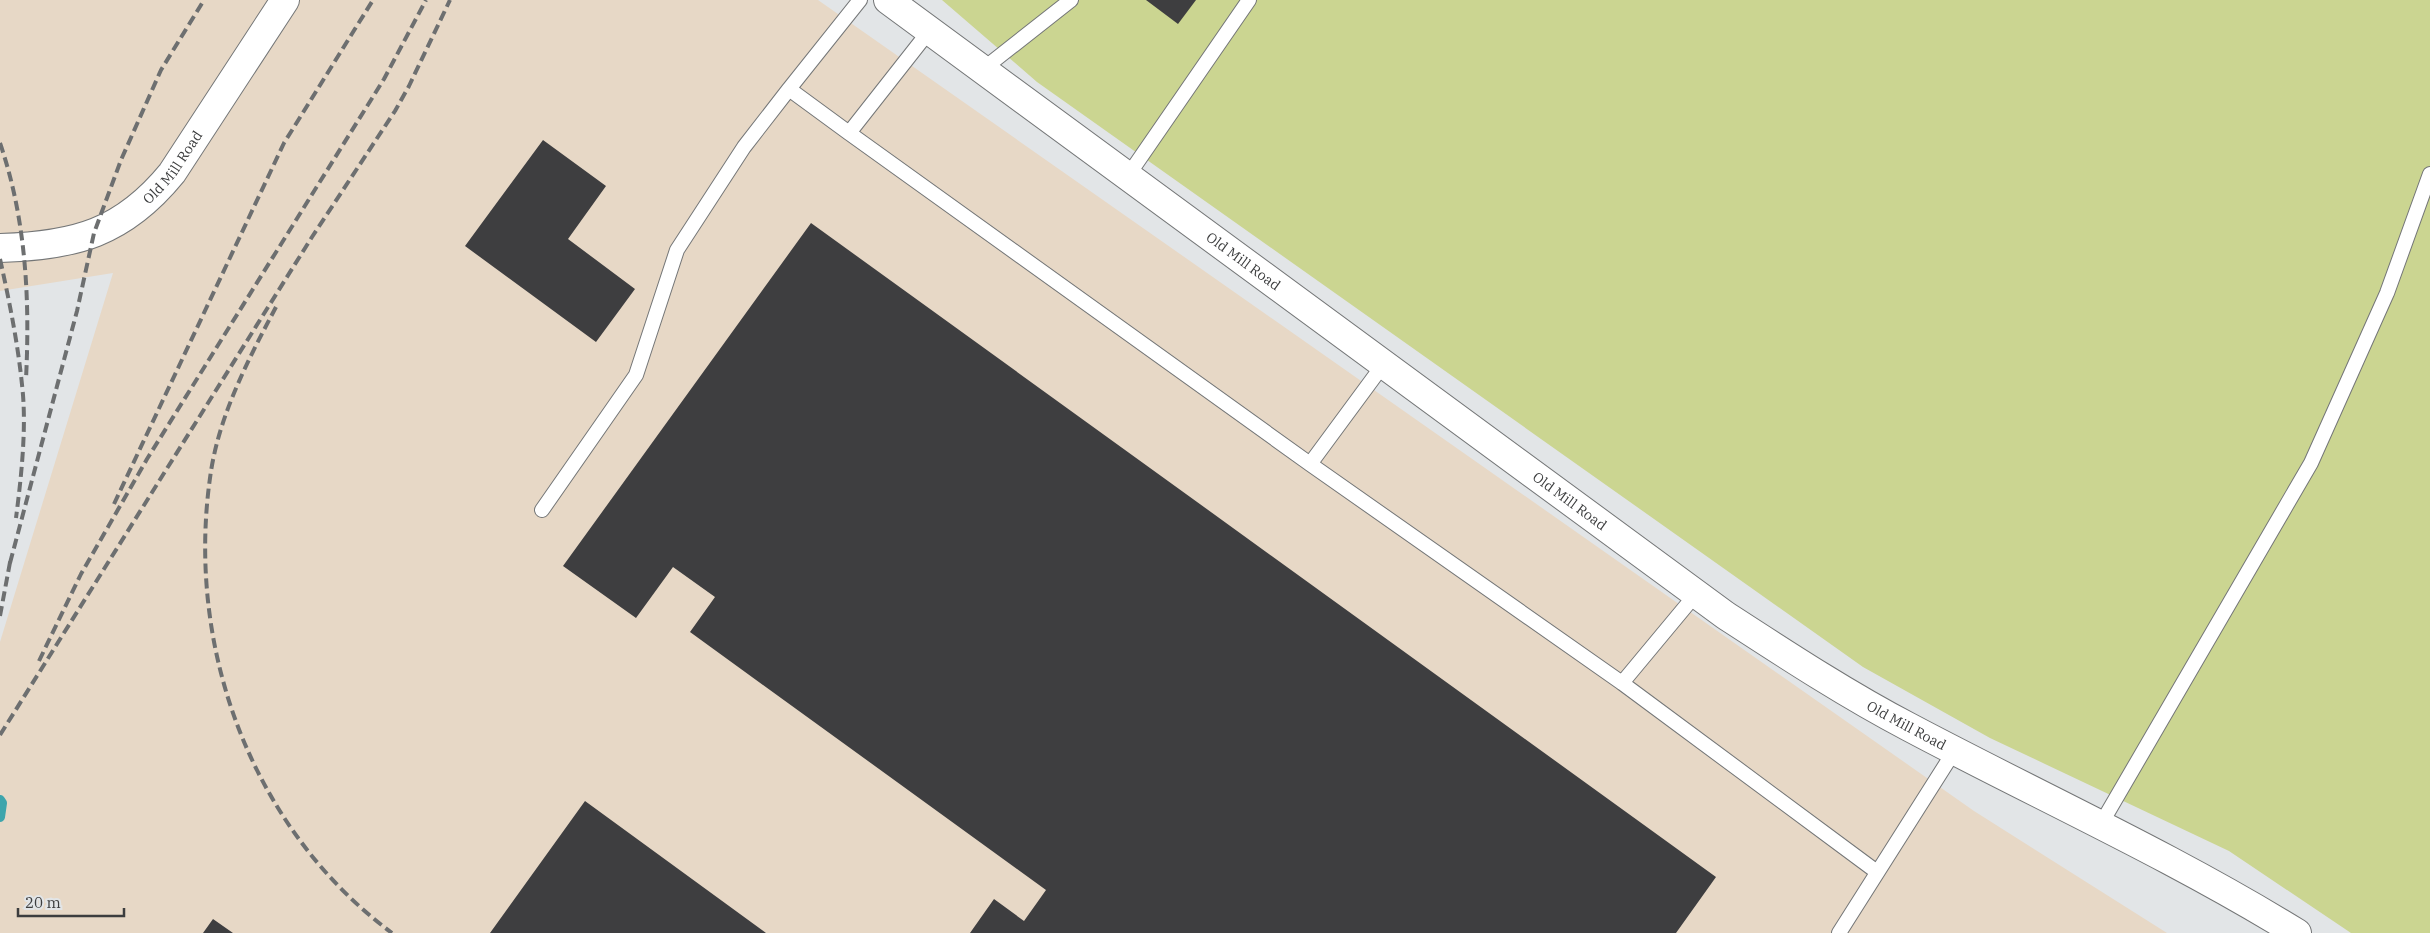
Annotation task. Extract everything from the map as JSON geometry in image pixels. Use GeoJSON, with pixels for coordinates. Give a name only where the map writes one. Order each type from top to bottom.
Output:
{"type":"FeatureCollection","features":[{"type":"Feature","properties":{"kind":"street","name":"Old Mill Road"},"geometry":{"type":"LineString","coordinates":[[0,248],[45,246],[94,233],[126,218],[153,197],[172,173],[285,0]]}},
{"type":"Feature","properties":{"kind":"street","name":"Old Mill Road"},"geometry":{"type":"LineString","coordinates":[[888,0],[1696,594],[1756,635],[1848,694],[2188,870],[2297,933]]}},
{"type":"Feature","properties":{"kind":"lane"},"geometry":{"type":"LineString","coordinates":[[542,510],[636,375],[677,250],[744,147],[860,0]]}},
{"type":"Feature","properties":{"kind":"lane"},"geometry":{"type":"LineString","coordinates":[[982,70],[1071,0]]}},
{"type":"Feature","properties":{"kind":"lane"},"geometry":{"type":"LineString","coordinates":[[1127,177],[1249,0]]}},
{"type":"Feature","properties":{"kind":"lane"},"geometry":{"type":"LineString","coordinates":[[850,133],[930,30]]}},
{"type":"Feature","properties":{"kind":"lane"},"geometry":{"type":"LineString","coordinates":[[789,89],[1310,464],[1622,683],[1877,872]]}},
{"type":"Feature","properties":{"kind":"lane"},"geometry":{"type":"LineString","coordinates":[[2101,824],[2311,463],[2387,293],[2430,174]]}},
{"type":"Feature","properties":{"kind":"lane"},"geometry":{"type":"LineString","coordinates":[[1310,464],[1383,365]]}},
{"type":"Feature","properties":{"kind":"lane"},"geometry":{"type":"LineString","coordinates":[[1622,683],[1696,594]]}},
{"type":"Feature","properties":{"kind":"lane"},"geometry":{"type":"LineString","coordinates":[[1839,933],[1955,750]]}},
{"type":"Feature","properties":{"kind":"shaded area"},"geometry":{"type":"Polygon","coordinates":[[[0,0],[818,0],[1974,811],[2167,933],[0,933],[0,642],[113,273],[0,291],[0,0]]]}},
{"type":"Feature","properties":{"kind":"green space"},"geometry":{"type":"Polygon","coordinates":[[[942,0],[2430,0],[2430,933],[2351,933],[2229,851],[1990,738],[1863,667],[1037,82],[942,0]]]}},
{"type":"Feature","properties":{"kind":"building"},"geometry":{"type":"Polygon","coordinates":[[[1146,0],[1196,0],[1178,24],[1146,0]]]}},
{"type":"Feature","properties":{"kind":"building"},"geometry":{"type":"Polygon","coordinates":[[[543,140],[606,186],[568,239],[635,289],[596,342],[465,246],[543,140]]]}},
{"type":"Feature","properties":{"kind":"building"},"geometry":{"type":"Polygon","coordinates":[[[811,223],[1716,877],[1676,933],[970,933],[994,899],[1024,921],[1046,890],[690,632],[715,597],[673,567],[636,618],[563,566],[811,223]]]}},
{"type":"Feature","properties":{"kind":"building"},"geometry":{"type":"Polygon","coordinates":[[[585,801],[766,933],[490,933],[585,801]]]}},
{"type":"Feature","properties":{"kind":"building"},"geometry":{"type":"Polygon","coordinates":[[[213,919],[233,933],[203,933],[213,919]]]}},
{"type":"Feature","properties":{"kind":"waterway"},"geometry":{"type":"LineString","coordinates":[[0,800],[2,803],[0,817]]}},
{"type":"Feature","properties":{"kind":"railway"},"geometry":{"type":"LineString","coordinates":[[10,563],[77,311],[94,233],[121,160],[161,70],[204,0]]}},
{"type":"Feature","properties":{"kind":"railway"},"geometry":{"type":"LineString","coordinates":[[114,504],[284,143],[373,0]]}},
{"type":"Feature","properties":{"kind":"railway"},"geometry":{"type":"LineString","coordinates":[[39,661],[81,574],[147,459],[384,79],[426,0]]}},
{"type":"Feature","properties":{"kind":"railway"},"geometry":{"type":"LineString","coordinates":[[0,735],[312,237],[395,111],[450,0]]}},
{"type":"Feature","properties":{"kind":"railway"},"geometry":{"type":"LineString","coordinates":[[0,143],[9,172],[21,230],[26,289],[26,379]]}},
{"type":"Feature","properties":{"kind":"railway"},"geometry":{"type":"LineString","coordinates":[[0,259],[14,327],[24,410],[21,472],[16,518]]}},
{"type":"Feature","properties":{"kind":"railway"},"geometry":{"type":"LineString","coordinates":[[276,307],[245,368],[227,411],[214,455],[210,478],[205,542],[209,607],[220,670],[240,731],[267,788],[301,842],[343,891],[392,933]]}},
{"type":"Feature","properties":{"kind":"railway"},"geometry":{"type":"LineString","coordinates":[[0,616],[11,557]]}}]}
